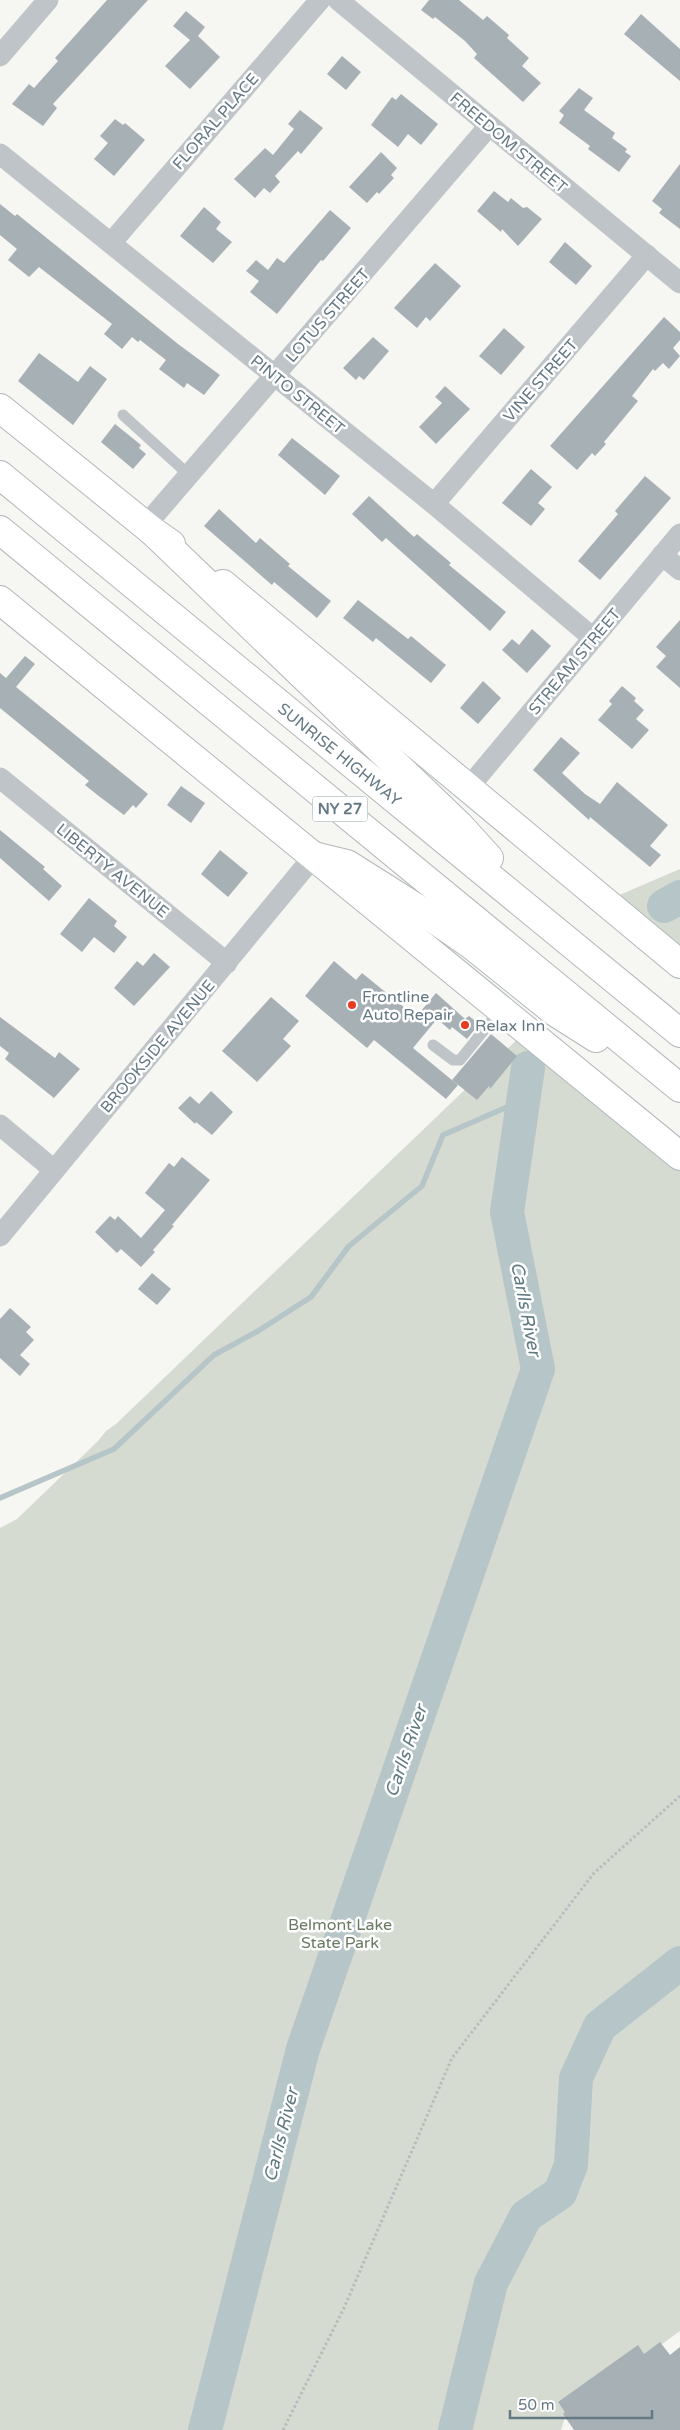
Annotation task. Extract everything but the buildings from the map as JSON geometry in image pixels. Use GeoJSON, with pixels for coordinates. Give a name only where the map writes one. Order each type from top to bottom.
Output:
{"type":"FeatureCollection","features":[{"type":"Feature","properties":{"kind":"main road"},"geometry":{"type":"LineString","coordinates":[[0,408],[148,528],[195,561],[680,964]]}},
{"type":"Feature","properties":{"kind":"main road","name":"SUNRISE HIGHWAY"},"geometry":{"type":"LineString","coordinates":[[0,475],[680,1033]]}},
{"type":"Feature","properties":{"kind":"main road"},"geometry":{"type":"LineString","coordinates":[[148,528],[458,825],[558,932]]}},
{"type":"Feature","properties":{"kind":"main road","name":"NY 27"},"geometry":{"type":"LineString","coordinates":[[0,530],[680,1090]]}},
{"type":"Feature","properties":{"kind":"main road"},"geometry":{"type":"LineString","coordinates":[[0,600],[680,1156]]}},
{"type":"Feature","properties":{"kind":"main road"},"geometry":{"type":"LineString","coordinates":[[314,856],[348,864],[431,917],[473,946],[555,1012],[680,1090]]}},
{"type":"Feature","properties":{"kind":"street"},"geometry":{"type":"LineString","coordinates":[[0,56],[48,0]]}},
{"type":"Feature","properties":{"kind":"street","name":"FLORAL PLACE"},"geometry":{"type":"LineString","coordinates":[[110,243],[320,0]]}},
{"type":"Feature","properties":{"kind":"street","name":"FREEDOM STREET"},"geometry":{"type":"LineString","coordinates":[[338,0],[680,283]]}},
{"type":"Feature","properties":{"kind":"street","name":"LOTUS STREET"},"geometry":{"type":"LineString","coordinates":[[148,528],[189,474],[489,126]]}},
{"type":"Feature","properties":{"kind":"street","name":"PINTO STREET"},"geometry":{"type":"LineString","coordinates":[[0,154],[434,504],[593,638]]}},
{"type":"Feature","properties":{"kind":"street","name":"VINE STREET"},"geometry":{"type":"LineString","coordinates":[[434,504],[647,256]]}},
{"type":"Feature","properties":{"kind":"street","name":"STREAM STREET"},"geometry":{"type":"LineString","coordinates":[[469,787],[680,534]]}},
{"type":"Feature","properties":{"kind":"street"},"geometry":{"type":"LineString","coordinates":[[662,555],[680,570]]}},
{"type":"Feature","properties":{"kind":"street","name":"LIBERTY AVENUE"},"geometry":{"type":"LineString","coordinates":[[0,778],[226,963]]}},
{"type":"Feature","properties":{"kind":"street","name":"BROOKSIDE AVENUE"},"geometry":{"type":"LineString","coordinates":[[0,1236],[314,856]]}},
{"type":"Feature","properties":{"kind":"street"},"geometry":{"type":"LineString","coordinates":[[0,1125],[54,1170]]}},
{"type":"Feature","properties":{"kind":"lane"},"geometry":{"type":"LineString","coordinates":[[123,415],[189,474]]}},
{"type":"Feature","properties":{"kind":"lane"},"geometry":{"type":"LineString","coordinates":[[433,1045],[453,1060],[460,1060],[501,1009]]}},
{"type":"Feature","properties":{"kind":"path"},"geometry":{"type":"LineString","coordinates":[[283,2430],[344,2308],[452,2058],[594,1873],[680,1796]]}},
{"type":"Feature","properties":{"kind":"green space"},"geometry":{"type":"Polygon","coordinates":[[[680,869],[680,946],[617,896],[680,869]]]}},
{"type":"Feature","properties":{"kind":"green space","name":"Belmont Lake State Park"},"geometry":{"type":"Polygon","coordinates":[[[524,1033],[680,1167],[680,2331],[566,2414],[561,2430],[0,2430],[0,1528],[17,1519],[106,1431],[116,1424],[524,1033]]]}},
{"type":"Feature","properties":{"kind":"waterway"},"geometry":{"type":"LineString","coordinates":[[664,906],[680,897]]}},
{"type":"Feature","properties":{"kind":"waterway","name":"Carlls River"},"geometry":{"type":"LineString","coordinates":[[205,2430],[303,2049],[538,1369],[507,1212],[528,1068]]}},
{"type":"Feature","properties":{"kind":"waterway"},"geometry":{"type":"LineString","coordinates":[[0,1498],[114,1449],[214,1355],[258,1331],[311,1297],[349,1246],[422,1186],[443,1135],[523,1100]]}},
{"type":"Feature","properties":{"kind":"waterway","name":"Carlls River"},"geometry":{"type":"LineString","coordinates":[[455,2430],[491,2283],[526,2216],[560,2193],[571,2165],[576,2078],[600,2026],[680,1963]]}},
{"type":"Feature","properties":{"kind":"place","name":"Frontline Auto Repair"},"geometry":{"type":"Point","coordinates":[352,1005]}},
{"type":"Feature","properties":{"kind":"place","name":"Relax Inn"},"geometry":{"type":"Point","coordinates":[465,1025]}}]}
